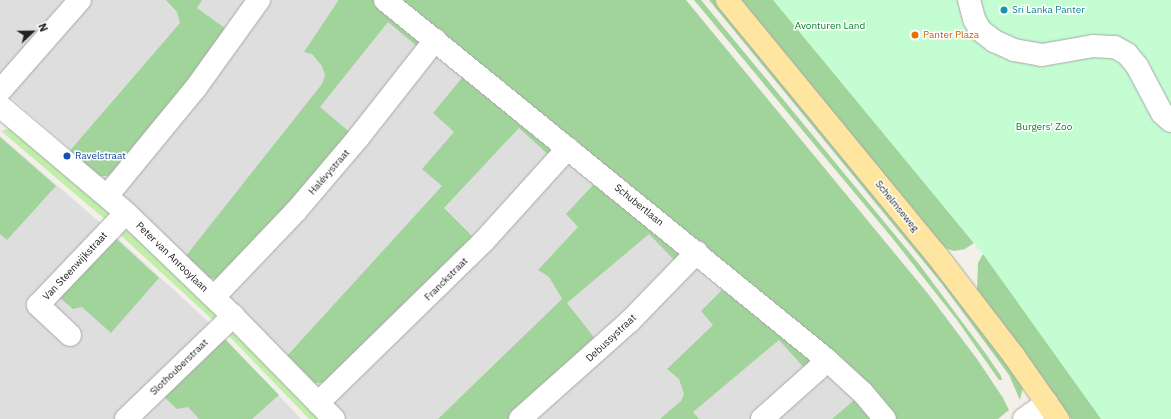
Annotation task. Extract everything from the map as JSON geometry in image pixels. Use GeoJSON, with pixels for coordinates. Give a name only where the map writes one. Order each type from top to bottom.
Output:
{"type":"FeatureCollection","features":[{"type":"Feature","properties":{"kind":"main road","name":"Schelmseweg"},"geometry":{"type":"LineString","coordinates":[[727,0],[935,252],[1053,411]]}},
{"type":"Feature","properties":{"kind":"street"},"geometry":{"type":"LineString","coordinates":[[107,196],[195,89],[260,0]]}},
{"type":"Feature","properties":{"kind":"street","name":"Schubertlaan"},"geometry":{"type":"LineString","coordinates":[[385,0],[697,252],[826,359],[854,383],[885,419]]}},
{"type":"Feature","properties":{"kind":"street"},"geometry":{"type":"LineString","coordinates":[[969,0],[974,19],[980,30],[994,41],[1014,50],[1042,55],[1093,46],[1115,47],[1121,50],[1127,54],[1137,66],[1162,113],[1171,121]]}},
{"type":"Feature","properties":{"kind":"street"},"geometry":{"type":"LineString","coordinates":[[0,91],[74,2]]}},
{"type":"Feature","properties":{"kind":"street","name":"Halévystraat"},"geometry":{"type":"LineString","coordinates":[[214,298],[296,211],[348,150],[435,40]]}},
{"type":"Feature","properties":{"kind":"street","name":"Peter van Anrooylaan"},"geometry":{"type":"LineString","coordinates":[[3,114],[107,196],[126,213],[233,316],[334,419]]}},
{"type":"Feature","properties":{"kind":"street","name":"Franckstraat"},"geometry":{"type":"LineString","coordinates":[[318,403],[484,241],[568,148]]}},
{"type":"Feature","properties":{"kind":"street","name":"Van Steenwijkstraat"},"geometry":{"type":"LineString","coordinates":[[70,335],[38,305],[126,213]]}},
{"type":"Feature","properties":{"kind":"street","name":"Debussystraat"},"geometry":{"type":"LineString","coordinates":[[520,419],[630,321],[697,252]]}},
{"type":"Feature","properties":{"kind":"street","name":"Slothouberstraat"},"geometry":{"type":"LineString","coordinates":[[126,419],[233,316]]}},
{"type":"Feature","properties":{"kind":"street"},"geometry":{"type":"LineString","coordinates":[[762,419],[817,370],[826,359]]}},
{"type":"Feature","properties":{"kind":"street"},"geometry":{"type":"LineString","coordinates":[[1024,419],[1053,411]]}},
{"type":"Feature","properties":{"kind":"shaded area"},"geometry":{"type":"Polygon","coordinates":[[[0,0],[365,0],[476,85],[813,355],[877,419],[346,419],[124,200],[123,195],[0,88],[0,0]]]}},
{"type":"Feature","properties":{"kind":"shaded area"},"geometry":{"type":"Polygon","coordinates":[[[0,136],[104,226],[213,326],[301,419],[0,419],[0,136]]]}},
{"type":"Feature","properties":{"kind":"green space"},"geometry":{"type":"Polygon","coordinates":[[[166,0],[202,0],[197,8],[229,31],[116,172],[107,176],[94,176],[67,154],[180,23],[177,12],[166,0]]]}},
{"type":"Feature","properties":{"kind":"green space"},"geometry":{"type":"Polygon","coordinates":[[[337,0],[378,0],[423,36],[419,48],[388,22],[320,107],[352,134],[219,279],[206,278],[185,257],[322,84],[325,75],[322,66],[312,54],[304,52],[338,1],[337,0]]]}},
{"type":"Feature","properties":{"kind":"green space"},"geometry":{"type":"Polygon","coordinates":[[[396,0],[686,0],[929,295],[977,359],[1003,398],[1009,410],[998,419],[890,419],[396,0]]]}},
{"type":"Feature","properties":{"kind":"green space"},"geometry":{"type":"Polygon","coordinates":[[[694,0],[701,0],[919,264],[986,354],[1001,376],[1002,380],[999,380],[957,320],[893,239],[694,0]]]}},
{"type":"Feature","properties":{"kind":"green space"},"geometry":{"type":"Polygon","coordinates":[[[709,0],[716,0],[905,230],[996,348],[1023,387],[1020,400],[1009,375],[942,284],[709,0]]]}},
{"type":"Feature","properties":{"kind":"green space"},"geometry":{"type":"Polygon","coordinates":[[[739,0],[774,0],[974,243],[965,249],[954,251],[942,247],[739,0]]]}},
{"type":"Feature","properties":{"kind":"green space","name":"Burgers' Zoo"},"geometry":{"type":"Polygon","coordinates":[[[773,0],[1171,0],[1171,419],[1101,419],[983,254],[773,0]]]}},
{"type":"Feature","properties":{"kind":"green space"},"geometry":{"type":"Polygon","coordinates":[[[466,73],[558,148],[551,157],[519,128],[444,208],[475,239],[325,383],[314,383],[286,357],[442,186],[422,169],[454,132],[433,113],[466,73]]]}},
{"type":"Feature","properties":{"kind":"green space"},"geometry":{"type":"Polygon","coordinates":[[[10,128],[108,211],[107,221],[1,131],[10,128]]]}},
{"type":"Feature","properties":{"kind":"green space"},"geometry":{"type":"Polygon","coordinates":[[[0,137],[56,186],[7,240],[0,234],[0,137]]]}},
{"type":"Feature","properties":{"kind":"green space"},"geometry":{"type":"Polygon","coordinates":[[[596,184],[685,250],[678,264],[649,234],[567,303],[597,341],[553,382],[508,419],[438,419],[562,299],[549,277],[538,270],[578,227],[566,214],[593,185],[596,184]]]}},
{"type":"Feature","properties":{"kind":"green space"},"geometry":{"type":"Polygon","coordinates":[[[122,230],[132,232],[215,312],[215,322],[116,231],[122,230]]]}},
{"type":"Feature","properties":{"kind":"green space"},"geometry":{"type":"Polygon","coordinates":[[[111,234],[159,278],[111,333],[82,307],[73,309],[55,294],[111,234]]]}},
{"type":"Feature","properties":{"kind":"green space"},"geometry":{"type":"Polygon","coordinates":[[[983,254],[1147,419],[1071,419],[977,291],[978,263],[983,254]]]}},
{"type":"Feature","properties":{"kind":"green space"},"geometry":{"type":"Polygon","coordinates":[[[727,285],[815,357],[807,371],[779,340],[693,412],[699,419],[660,419],[681,401],[684,394],[679,379],[667,369],[713,325],[701,311],[727,285]]]}},
{"type":"Feature","properties":{"kind":"green space"},"geometry":{"type":"Polygon","coordinates":[[[226,333],[236,333],[323,419],[309,419],[226,333]]]}},
{"type":"Feature","properties":{"kind":"green space"},"geometry":{"type":"Polygon","coordinates":[[[221,335],[279,395],[252,419],[199,419],[188,407],[177,409],[161,394],[221,335]]]}},
{"type":"Feature","properties":{"kind":"green space"},"geometry":{"type":"Polygon","coordinates":[[[860,395],[879,419],[832,419],[860,395]]]}},
{"type":"Feature","properties":{"kind":"place","name":"Sri Lanka Panter"},"geometry":{"type":"Point","coordinates":[1004,10]}},
{"type":"Feature","properties":{"kind":"place","name":"Panter Plaza"},"geometry":{"type":"Point","coordinates":[915,35]}},
{"type":"Feature","properties":{"kind":"place","name":"Ravelstraat"},"geometry":{"type":"Point","coordinates":[67,156]}},
{"type":"Feature","properties":{"kind":"park label","name":"Avonturen Land"},"geometry":{"type":"Point","coordinates":[830,26]}}]}
